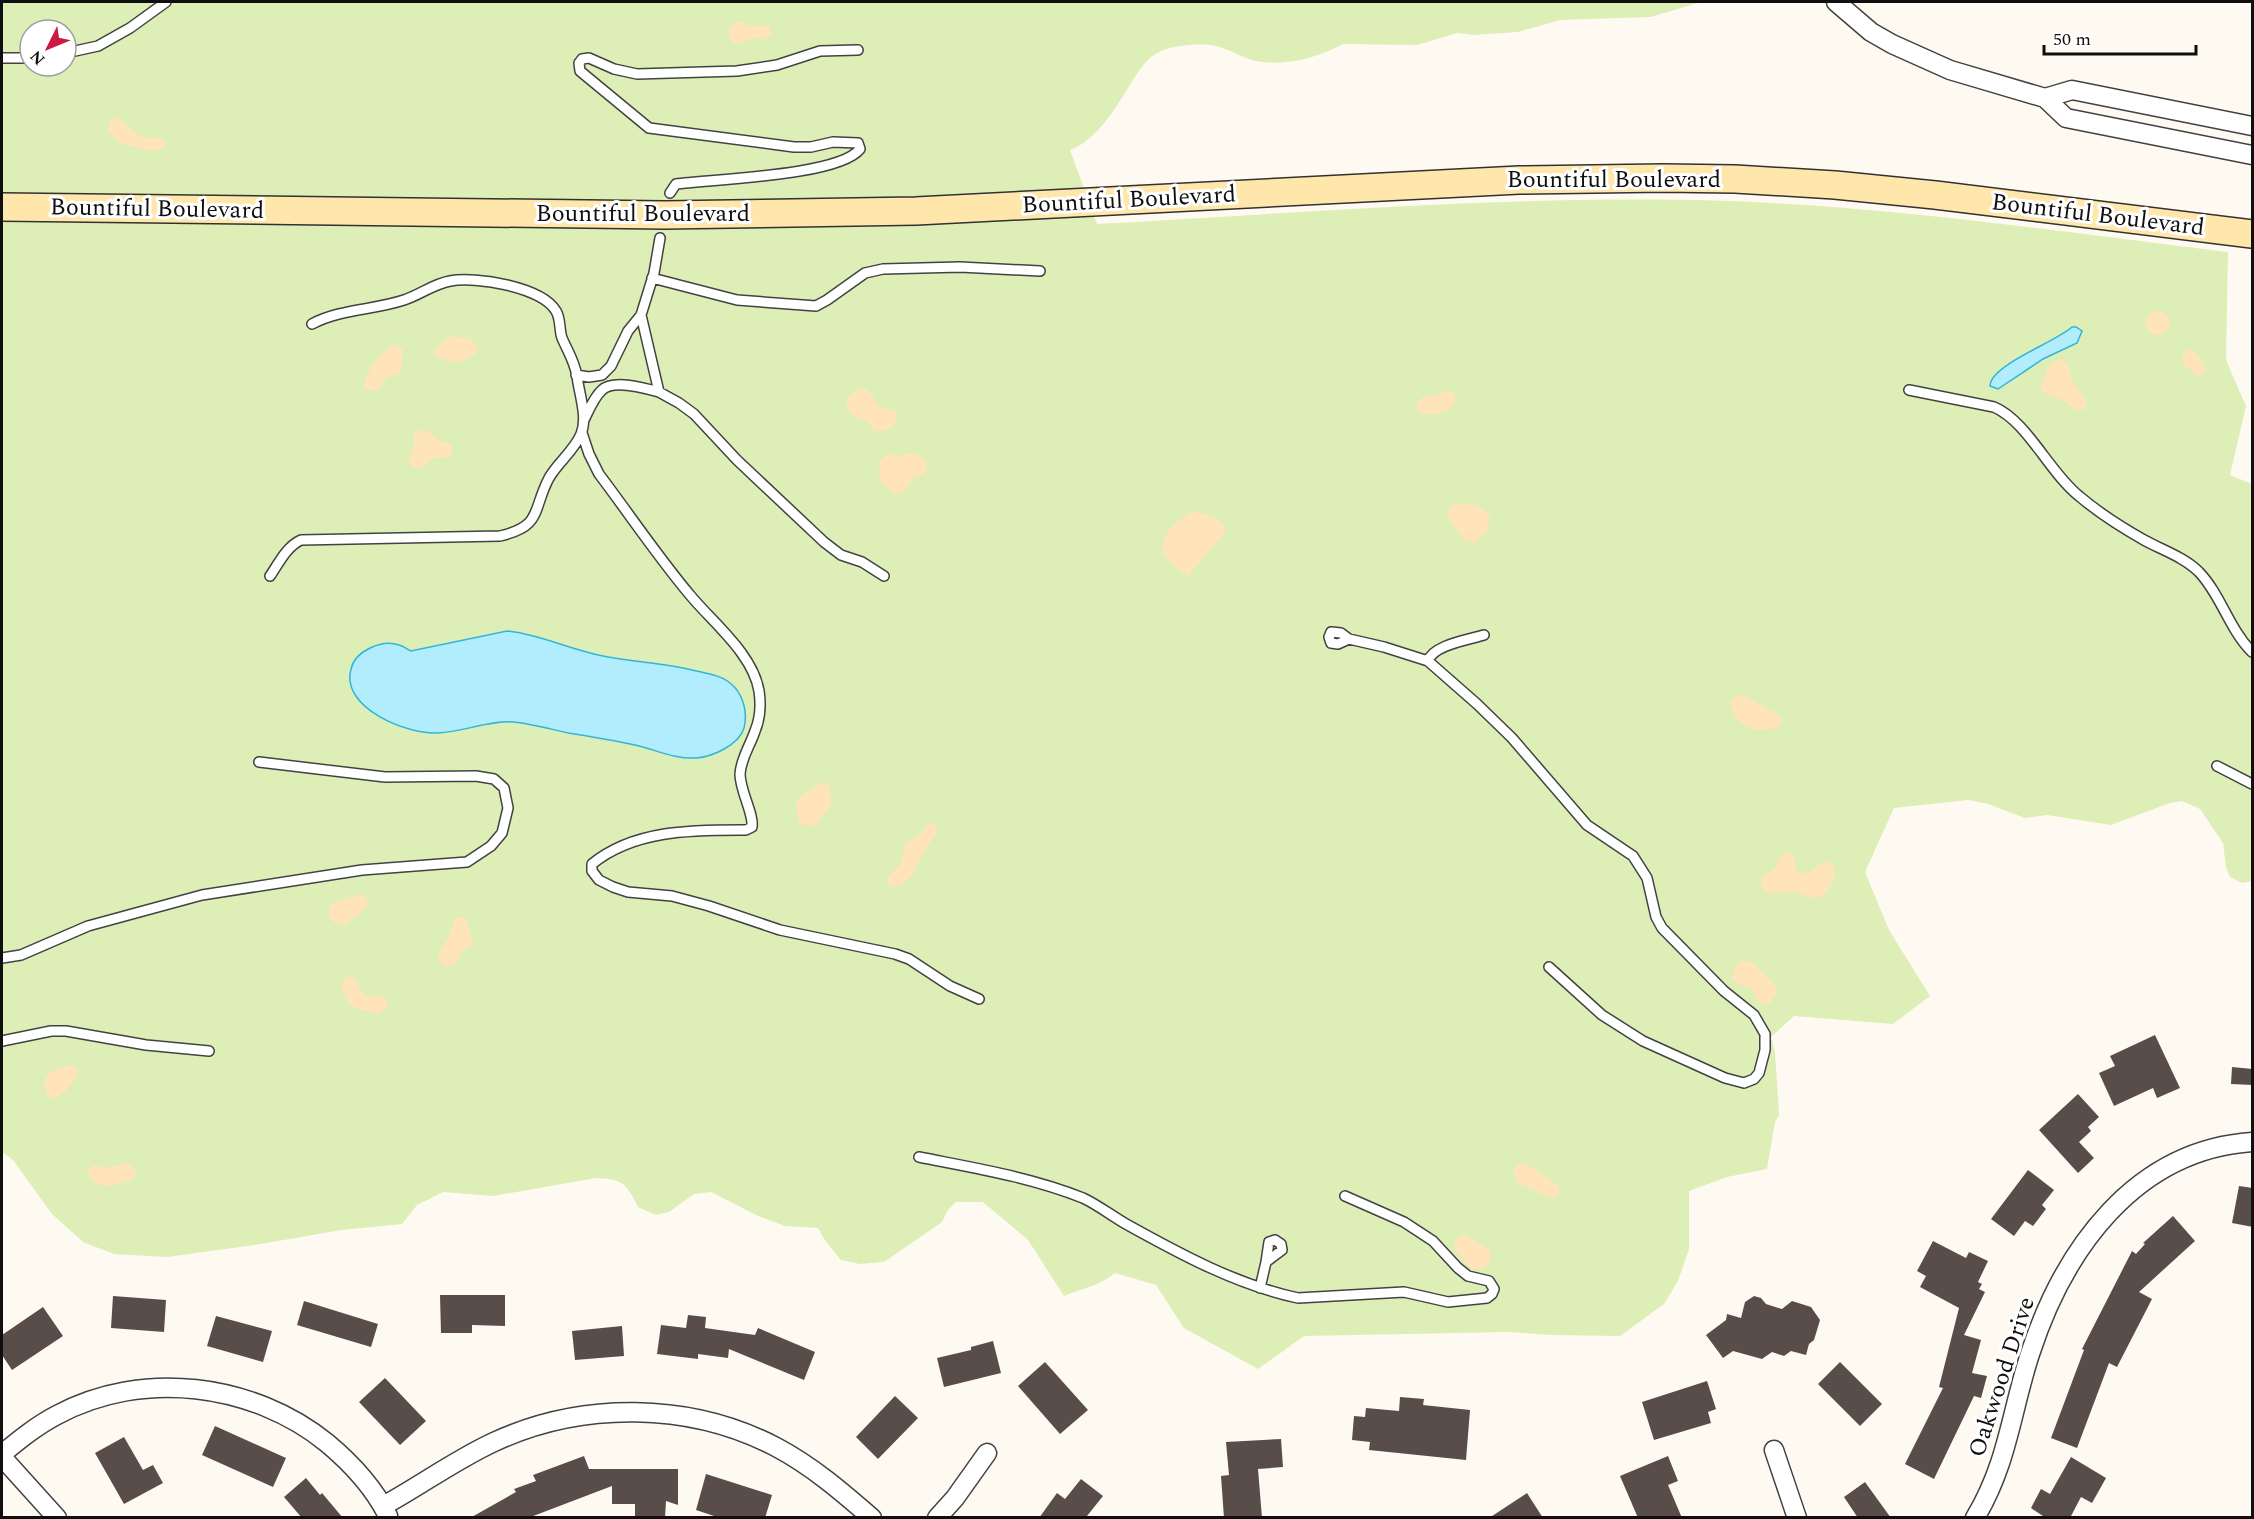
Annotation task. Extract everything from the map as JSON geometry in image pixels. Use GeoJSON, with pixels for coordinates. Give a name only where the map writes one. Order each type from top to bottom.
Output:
{"type":"FeatureCollection","features":[{"type":"Feature","properties":{"kind":"main road","name":"Bountiful Boulevard"},"geometry":{"type":"LineString","coordinates":[[2,207],[665,215],[916,212],[1519,180],[1663,178],[1824,185],[1935,195],[2253,234]]}},
{"type":"Feature","properties":{"kind":"street"},"geometry":{"type":"LineString","coordinates":[[1836,2],[1871,32],[1923,60],[2045,98],[2066,118],[2253,155]]}},
{"type":"Feature","properties":{"kind":"street"},"geometry":{"type":"LineString","coordinates":[[2045,98],[2072,90],[2253,126]]}},
{"type":"Feature","properties":{"kind":"street","name":"Oakwood Drive"},"geometry":{"type":"LineString","coordinates":[[1975,1518],[2006,1449],[2026,1365],[2037,1332],[2068,1269],[2096,1228],[2127,1194],[2167,1165],[2213,1147],[2253,1142]]}},
{"type":"Feature","properties":{"kind":"street"},"geometry":{"type":"LineString","coordinates":[[57,1518],[2,1456],[28,1432],[59,1414],[90,1401],[152,1388],[185,1388],[208,1390],[253,1402],[285,1416],[315,1434],[341,1455],[363,1479],[386,1512],[474,1452],[517,1432],[542,1424],[596,1414],[654,1412],[715,1423],[776,1447],[815,1471],[872,1518]]}},
{"type":"Feature","properties":{"kind":"street"},"geometry":{"type":"LineString","coordinates":[[1774,1450],[1797,1518]]}},
{"type":"Feature","properties":{"kind":"street"},"geometry":{"type":"LineString","coordinates":[[937,1518],[955,1498],[987,1453]]}},
{"type":"Feature","properties":{"kind":"lane"},"geometry":{"type":"LineString","coordinates":[[78,49],[98,45],[130,28],[166,2]]}},
{"type":"Feature","properties":{"kind":"lane"},"geometry":{"type":"LineString","coordinates":[[670,194],[676,184],[795,172],[838,161],[856,154],[860,148],[858,143],[847,141],[794,147],[649,128],[580,71],[579,63],[582,59],[589,58],[614,69],[637,74],[658,75],[737,71],[777,65],[820,51],[858,50]]}},
{"type":"Feature","properties":{"kind":"lane"},"geometry":{"type":"LineString","coordinates":[[2,58],[18,58]]}},
{"type":"Feature","properties":{"kind":"lane"},"geometry":{"type":"LineString","coordinates":[[576,375],[589,377],[602,375],[611,366],[628,331],[641,315],[652,278],[660,238]]}},
{"type":"Feature","properties":{"kind":"lane"},"geometry":{"type":"LineString","coordinates":[[652,278],[737,300],[816,306],[864,273],[883,269],[960,267],[1040,271]]}},
{"type":"Feature","properties":{"kind":"lane"},"geometry":{"type":"LineString","coordinates":[[270,576],[286,552],[301,540],[500,536],[517,532],[529,524],[537,513],[548,479],[582,433],[584,420],[575,362],[561,336],[556,311],[546,300],[515,287],[483,280],[451,281],[430,287],[406,299],[325,317],[312,324]]}},
{"type":"Feature","properties":{"kind":"lane"},"geometry":{"type":"LineString","coordinates":[[641,315],[659,392]]}},
{"type":"Feature","properties":{"kind":"lane"},"geometry":{"type":"LineString","coordinates":[[584,420],[599,393],[604,387],[612,384],[659,392],[694,414],[737,460],[824,542],[841,555],[862,562],[884,576]]}},
{"type":"Feature","properties":{"kind":"lane"},"geometry":{"type":"LineString","coordinates":[[1909,390],[1994,407],[2005,412],[2057,475],[2077,495],[2110,520],[2175,555],[2198,571],[2239,637],[2253,652]]}},
{"type":"Feature","properties":{"kind":"lane"},"geometry":{"type":"LineString","coordinates":[[582,433],[588,454],[599,474],[690,595],[751,666],[759,690],[760,712],[756,730],[744,755],[740,774],[742,790],[753,822],[752,827],[746,830],[664,834],[630,841],[602,856],[592,864],[592,871],[599,880],[613,888],[628,892],[672,896],[710,906],[780,930],[895,954],[909,959],[950,986],[979,999]]}},
{"type":"Feature","properties":{"kind":"lane"},"geometry":{"type":"LineString","coordinates":[[1428,661],[1430,654],[1439,649],[1484,635]]}},
{"type":"Feature","properties":{"kind":"lane"},"geometry":{"type":"LineString","coordinates":[[1348,639],[1384,647],[1428,661],[1512,738],[1587,825],[1633,856],[1640,864],[1647,879],[1656,917],[1662,928],[1724,991],[1754,1015],[1765,1034],[1765,1050],[1759,1073],[1754,1079],[1743,1083],[1725,1078],[1643,1041],[1602,1015],[1548,967]]}},
{"type":"Feature","properties":{"kind":"lane"},"geometry":{"type":"LineString","coordinates":[[2,958],[21,955],[88,926],[202,895],[362,870],[467,862],[491,846],[502,833],[508,808],[504,788],[494,779],[476,776],[385,777],[259,762]]}},
{"type":"Feature","properties":{"kind":"lane"},"geometry":{"type":"LineString","coordinates":[[2217,766],[2253,784]]}},
{"type":"Feature","properties":{"kind":"lane"},"geometry":{"type":"LineString","coordinates":[[2,1041],[51,1031],[66,1031],[146,1045],[209,1051]]}},
{"type":"Feature","properties":{"kind":"lane"},"geometry":{"type":"LineString","coordinates":[[919,1157],[990,1171],[1084,1199],[1125,1224],[1201,1263],[1260,1288],[1298,1298],[1404,1292],[1448,1302],[1487,1298],[1492,1294],[1494,1289],[1489,1281],[1468,1276],[1433,1241],[1404,1222],[1345,1196]]}},
{"type":"Feature","properties":{"kind":"lane"},"geometry":{"type":"LineString","coordinates":[[1260,1288],[1266,1262]]}},
{"type":"Feature","properties":{"kind":"green space"},"geometry":{"type":"Polygon","coordinates":[[[2,2],[1701,2],[1651,17],[1560,20],[1518,32],[1474,35],[1457,33],[1417,45],[1343,44],[1314,56],[1273,63],[1245,58],[1210,45],[1174,47],[1155,54],[1146,62],[1103,124],[1088,140],[1070,150],[1097,224],[1492,202],[1729,201],[1917,214],[2228,252],[2226,360],[2246,406],[2230,475],[2252,484],[2252,881],[2242,883],[2230,877],[2226,867],[2223,843],[2200,809],[2182,801],[2170,803],[2111,825],[2047,815],[2025,818],[1988,804],[1968,800],[1894,808],[1865,872],[1889,930],[1930,996],[1893,1024],[1794,1016],[1771,1037],[1775,1052],[1779,1115],[1775,1122],[1767,1169],[1727,1177],[1689,1191],[1689,1249],[1678,1281],[1664,1304],[1620,1336],[1509,1332],[1304,1336],[1258,1369],[1184,1328],[1156,1285],[1115,1273],[1097,1284],[1064,1296],[1028,1240],[983,1202],[956,1202],[948,1210],[942,1222],[884,1262],[860,1264],[841,1260],[818,1228],[785,1226],[758,1216],[711,1192],[694,1194],[669,1212],[656,1215],[638,1207],[623,1184],[596,1178],[493,1196],[443,1192],[417,1205],[402,1224],[341,1230],[167,1257],[114,1254],[83,1242],[52,1214],[13,1160],[2,1152],[2,2]]]}},
{"type":"Feature","properties":{"kind":"sand"},"geometry":{"type":"Polygon","coordinates":[[[740,21],[753,27],[768,25],[772,33],[764,39],[754,38],[736,44],[730,41],[729,30],[733,24],[740,21]]]}},
{"type":"Feature","properties":{"kind":"sand"},"geometry":{"type":"Polygon","coordinates":[[[116,117],[144,138],[161,138],[166,143],[165,148],[151,151],[119,143],[108,131],[109,122],[116,117]]]}},
{"type":"Feature","properties":{"kind":"sand"},"geometry":{"type":"Polygon","coordinates":[[[2158,311],[2167,314],[2170,323],[2167,332],[2158,335],[2149,332],[2146,323],[2149,314],[2158,311]]]}},
{"type":"Feature","properties":{"kind":"sand"},"geometry":{"type":"Polygon","coordinates":[[[451,336],[471,339],[478,347],[475,354],[459,363],[436,357],[434,353],[437,347],[451,336]]]}},
{"type":"Feature","properties":{"kind":"sand"},"geometry":{"type":"Polygon","coordinates":[[[394,345],[403,349],[401,373],[386,378],[379,390],[367,390],[364,386],[365,380],[371,368],[384,352],[394,345]]]}},
{"type":"Feature","properties":{"kind":"sand"},"geometry":{"type":"Polygon","coordinates":[[[2187,349],[2197,354],[2202,360],[2206,371],[2203,375],[2197,375],[2183,365],[2182,357],[2187,349]]]}},
{"type":"Feature","properties":{"kind":"sand"},"geometry":{"type":"Polygon","coordinates":[[[2059,359],[2067,363],[2073,383],[2086,400],[2085,409],[2074,409],[2040,388],[2049,365],[2059,359]]]}},
{"type":"Feature","properties":{"kind":"sand"},"geometry":{"type":"Polygon","coordinates":[[[864,388],[872,394],[878,407],[894,410],[898,416],[895,424],[882,431],[877,431],[849,410],[848,398],[854,391],[864,388]]]}},
{"type":"Feature","properties":{"kind":"sand"},"geometry":{"type":"Polygon","coordinates":[[[1446,391],[1455,395],[1455,401],[1449,409],[1444,412],[1420,414],[1417,405],[1423,397],[1446,391]]]}},
{"type":"Feature","properties":{"kind":"sand"},"geometry":{"type":"Polygon","coordinates":[[[421,429],[440,441],[451,444],[453,451],[451,457],[433,459],[420,468],[411,466],[409,457],[414,447],[413,434],[421,429]]]}},
{"type":"Feature","properties":{"kind":"sand"},"geometry":{"type":"Polygon","coordinates":[[[910,453],[922,457],[927,463],[926,473],[913,478],[905,491],[900,494],[894,493],[883,485],[879,478],[880,460],[888,454],[902,456],[910,453]]]}},
{"type":"Feature","properties":{"kind":"sand"},"geometry":{"type":"Polygon","coordinates":[[[1460,503],[1481,508],[1490,517],[1486,533],[1474,543],[1464,540],[1448,518],[1447,514],[1452,505],[1460,503]]]}},
{"type":"Feature","properties":{"kind":"sand"},"geometry":{"type":"Polygon","coordinates":[[[1195,511],[1212,516],[1224,524],[1226,531],[1188,576],[1169,561],[1164,553],[1163,545],[1168,531],[1181,519],[1195,511]]]}},
{"type":"Feature","properties":{"kind":"sand"},"geometry":{"type":"Polygon","coordinates":[[[1741,694],[1779,715],[1783,720],[1777,728],[1757,730],[1741,723],[1734,714],[1731,704],[1732,699],[1741,694]]]}},
{"type":"Feature","properties":{"kind":"sand"},"geometry":{"type":"Polygon","coordinates":[[[824,781],[830,788],[831,804],[816,825],[806,826],[799,822],[796,802],[800,796],[824,781]]]}},
{"type":"Feature","properties":{"kind":"sand"},"geometry":{"type":"Polygon","coordinates":[[[929,823],[935,825],[937,833],[910,877],[902,884],[891,887],[887,878],[901,863],[905,843],[920,835],[929,823]]]}},
{"type":"Feature","properties":{"kind":"sand"},"geometry":{"type":"Polygon","coordinates":[[[1785,852],[1793,854],[1797,872],[1812,871],[1824,861],[1831,864],[1835,873],[1834,879],[1824,895],[1819,898],[1789,891],[1774,894],[1761,887],[1761,877],[1775,869],[1785,852]]]}},
{"type":"Feature","properties":{"kind":"sand"},"geometry":{"type":"Polygon","coordinates":[[[362,894],[368,901],[365,909],[345,925],[332,921],[328,912],[332,903],[362,894]]]}},
{"type":"Feature","properties":{"kind":"sand"},"geometry":{"type":"Polygon","coordinates":[[[460,917],[467,920],[473,944],[461,953],[456,964],[446,967],[439,961],[439,953],[449,937],[454,920],[460,917]]]}},
{"type":"Feature","properties":{"kind":"sand"},"geometry":{"type":"Polygon","coordinates":[[[1741,961],[1752,962],[1775,985],[1777,993],[1769,1004],[1758,1003],[1752,988],[1740,985],[1732,979],[1736,965],[1741,961]]]}},
{"type":"Feature","properties":{"kind":"sand"},"geometry":{"type":"Polygon","coordinates":[[[348,977],[354,978],[364,996],[385,998],[388,1001],[385,1009],[376,1014],[351,1006],[342,987],[344,980],[348,977]]]}},
{"type":"Feature","properties":{"kind":"sand"},"geometry":{"type":"Polygon","coordinates":[[[72,1065],[78,1069],[73,1082],[66,1091],[54,1099],[46,1091],[46,1077],[52,1071],[72,1065]]]}},
{"type":"Feature","properties":{"kind":"sand"},"geometry":{"type":"Polygon","coordinates":[[[127,1163],[136,1170],[135,1177],[115,1185],[101,1185],[95,1182],[87,1170],[94,1165],[106,1168],[127,1163]]]}},
{"type":"Feature","properties":{"kind":"sand"},"geometry":{"type":"Polygon","coordinates":[[[1519,1163],[1527,1164],[1558,1185],[1559,1195],[1554,1198],[1549,1197],[1516,1182],[1514,1170],[1519,1163]]]}},
{"type":"Feature","properties":{"kind":"sand"},"geometry":{"type":"Polygon","coordinates":[[[1466,1234],[1489,1250],[1491,1258],[1484,1268],[1471,1269],[1456,1251],[1454,1244],[1456,1239],[1466,1234]]]}},
{"type":"Feature","properties":{"kind":"water"},"geometry":{"type":"Polygon","coordinates":[[[2072,327],[2082,331],[2077,343],[2043,359],[1998,389],[1990,386],[1993,378],[2012,362],[2072,327]]]}},
{"type":"Feature","properties":{"kind":"water"},"geometry":{"type":"Polygon","coordinates":[[[507,631],[606,657],[680,667],[722,678],[734,687],[741,697],[745,709],[744,728],[731,745],[710,755],[696,758],[676,756],[625,743],[514,722],[447,732],[425,732],[394,724],[379,716],[356,696],[350,683],[351,669],[358,657],[377,645],[400,645],[411,651],[507,631]]]}},
{"type":"Feature","properties":{"kind":"building"},"geometry":{"type":"Polygon","coordinates":[[[2155,1035],[2180,1088],[2157,1098],[2153,1088],[2114,1106],[2099,1073],[2115,1066],[2110,1056],[2155,1035]]]}},
{"type":"Feature","properties":{"kind":"building"},"geometry":{"type":"Polygon","coordinates":[[[2232,1067],[2253,1069],[2253,1085],[2231,1084],[2232,1067]]]}},
{"type":"Feature","properties":{"kind":"building"},"geometry":{"type":"Polygon","coordinates":[[[2078,1094],[2099,1117],[2088,1127],[2091,1131],[2079,1142],[2094,1158],[2078,1173],[2039,1130],[2078,1094]]]}},
{"type":"Feature","properties":{"kind":"building"},"geometry":{"type":"Polygon","coordinates":[[[2028,1170],[2054,1190],[2042,1205],[2046,1209],[2033,1226],[2025,1221],[2014,1236],[1991,1219],[2028,1170]]]}},
{"type":"Feature","properties":{"kind":"building"},"geometry":{"type":"Polygon","coordinates":[[[2239,1186],[2253,1188],[2253,1227],[2232,1223],[2239,1186]]]}},
{"type":"Feature","properties":{"kind":"building"},"geometry":{"type":"Polygon","coordinates":[[[2173,1216],[2195,1241],[2139,1292],[2152,1299],[2117,1367],[2109,1363],[2077,1448],[2051,1438],[2084,1350],[2082,1349],[2132,1251],[2136,1254],[2145,1244],[2143,1243],[2173,1216]]]}},
{"type":"Feature","properties":{"kind":"building"},"geometry":{"type":"Polygon","coordinates":[[[1933,1241],[1966,1258],[1969,1252],[1988,1261],[1978,1282],[1982,1284],[1979,1289],[1985,1292],[1964,1335],[1981,1340],[1972,1373],[1987,1376],[1981,1398],[1974,1396],[1934,1479],[1905,1464],[1943,1388],[1939,1387],[1959,1308],[1920,1287],[1926,1276],[1917,1271],[1933,1241]]]}},
{"type":"Feature","properties":{"kind":"building"},"geometry":{"type":"Polygon","coordinates":[[[440,1295],[505,1295],[505,1326],[472,1325],[472,1333],[441,1333],[440,1295]]]}},
{"type":"Feature","properties":{"kind":"building"},"geometry":{"type":"Polygon","coordinates":[[[113,1296],[166,1300],[164,1332],[111,1328],[113,1296]]]}},
{"type":"Feature","properties":{"kind":"building"},"geometry":{"type":"Polygon","coordinates":[[[1754,1296],[1761,1298],[1766,1304],[1782,1309],[1792,1301],[1811,1307],[1820,1320],[1814,1340],[1809,1344],[1806,1355],[1791,1351],[1784,1356],[1772,1352],[1762,1359],[1733,1351],[1723,1358],[1706,1335],[1726,1320],[1727,1314],[1741,1318],[1745,1302],[1754,1296]]]}},
{"type":"Feature","properties":{"kind":"building"},"geometry":{"type":"Polygon","coordinates":[[[304,1301],[378,1324],[371,1347],[297,1325],[304,1301]]]}},
{"type":"Feature","properties":{"kind":"building"},"geometry":{"type":"Polygon","coordinates":[[[43,1307],[63,1336],[12,1370],[2,1355],[2,1335],[43,1307]]]}},
{"type":"Feature","properties":{"kind":"building"},"geometry":{"type":"Polygon","coordinates":[[[688,1315],[706,1317],[705,1328],[755,1335],[758,1328],[815,1352],[804,1380],[729,1349],[728,1358],[698,1354],[698,1359],[657,1354],[661,1325],[686,1328],[688,1315]]]}},
{"type":"Feature","properties":{"kind":"building"},"geometry":{"type":"Polygon","coordinates":[[[216,1316],[272,1331],[263,1362],[207,1346],[216,1316]]]}},
{"type":"Feature","properties":{"kind":"building"},"geometry":{"type":"Polygon","coordinates":[[[622,1326],[624,1356],[575,1360],[572,1331],[622,1326]]]}},
{"type":"Feature","properties":{"kind":"building"},"geometry":{"type":"Polygon","coordinates":[[[993,1341],[1001,1373],[944,1387],[937,1358],[971,1350],[971,1347],[993,1341]]]}},
{"type":"Feature","properties":{"kind":"building"},"geometry":{"type":"Polygon","coordinates":[[[1045,1362],[1088,1410],[1060,1434],[1018,1386],[1045,1362]]]}},
{"type":"Feature","properties":{"kind":"building"},"geometry":{"type":"Polygon","coordinates":[[[1840,1362],[1882,1404],[1860,1426],[1818,1384],[1840,1362]]]}},
{"type":"Feature","properties":{"kind":"building"},"geometry":{"type":"Polygon","coordinates":[[[385,1378],[426,1421],[400,1445],[359,1402],[385,1378]]]}},
{"type":"Feature","properties":{"kind":"building"},"geometry":{"type":"Polygon","coordinates":[[[1707,1381],[1716,1409],[1708,1412],[1711,1423],[1654,1440],[1642,1402],[1707,1381]]]}},
{"type":"Feature","properties":{"kind":"building"},"geometry":{"type":"Polygon","coordinates":[[[895,1396],[918,1418],[878,1459],[856,1437],[895,1396]]]}},
{"type":"Feature","properties":{"kind":"building"},"geometry":{"type":"Polygon","coordinates":[[[1400,1397],[1424,1399],[1423,1405],[1470,1410],[1466,1460],[1369,1450],[1370,1442],[1352,1440],[1354,1416],[1365,1417],[1366,1408],[1399,1411],[1400,1397]]]}},
{"type":"Feature","properties":{"kind":"building"},"geometry":{"type":"Polygon","coordinates":[[[215,1426],[286,1458],[273,1487],[202,1455],[215,1426]]]}},
{"type":"Feature","properties":{"kind":"building"},"geometry":{"type":"Polygon","coordinates":[[[124,1437],[143,1470],[153,1465],[163,1483],[124,1504],[95,1453],[124,1437]]]}},
{"type":"Feature","properties":{"kind":"building"},"geometry":{"type":"Polygon","coordinates":[[[1281,1439],[1283,1467],[1258,1469],[1262,1518],[1224,1518],[1221,1476],[1229,1475],[1226,1442],[1281,1439]]]}},
{"type":"Feature","properties":{"kind":"building"},"geometry":{"type":"Polygon","coordinates":[[[584,1456],[589,1469],[678,1469],[678,1505],[666,1501],[665,1518],[635,1518],[635,1504],[612,1504],[612,1486],[528,1518],[470,1518],[516,1492],[514,1489],[536,1481],[533,1475],[584,1456]]]}},
{"type":"Feature","properties":{"kind":"building"},"geometry":{"type":"Polygon","coordinates":[[[1668,1456],[1678,1481],[1668,1485],[1682,1518],[1638,1518],[1620,1476],[1668,1456]]]}},
{"type":"Feature","properties":{"kind":"building"},"geometry":{"type":"Polygon","coordinates":[[[2071,1457],[2106,1478],[2092,1503],[2081,1497],[2070,1518],[2046,1518],[2031,1508],[2041,1489],[2050,1494],[2071,1457]]]}},
{"type":"Feature","properties":{"kind":"building"},"geometry":{"type":"Polygon","coordinates":[[[706,1474],[772,1495],[765,1518],[720,1518],[696,1510],[706,1474]]]}},
{"type":"Feature","properties":{"kind":"building"},"geometry":{"type":"Polygon","coordinates":[[[306,1478],[343,1518],[302,1518],[284,1497],[306,1478]]]}},
{"type":"Feature","properties":{"kind":"building"},"geometry":{"type":"Polygon","coordinates":[[[1081,1479],[1103,1496],[1087,1516],[1089,1518],[1039,1518],[1057,1493],[1065,1499],[1081,1479]]]}},
{"type":"Feature","properties":{"kind":"building"},"geometry":{"type":"Polygon","coordinates":[[[1865,1482],[1891,1518],[1858,1518],[1844,1497],[1865,1482]]]}},
{"type":"Feature","properties":{"kind":"building"},"geometry":{"type":"Polygon","coordinates":[[[1527,1493],[1543,1518],[1489,1518],[1527,1493]]]}}]}
